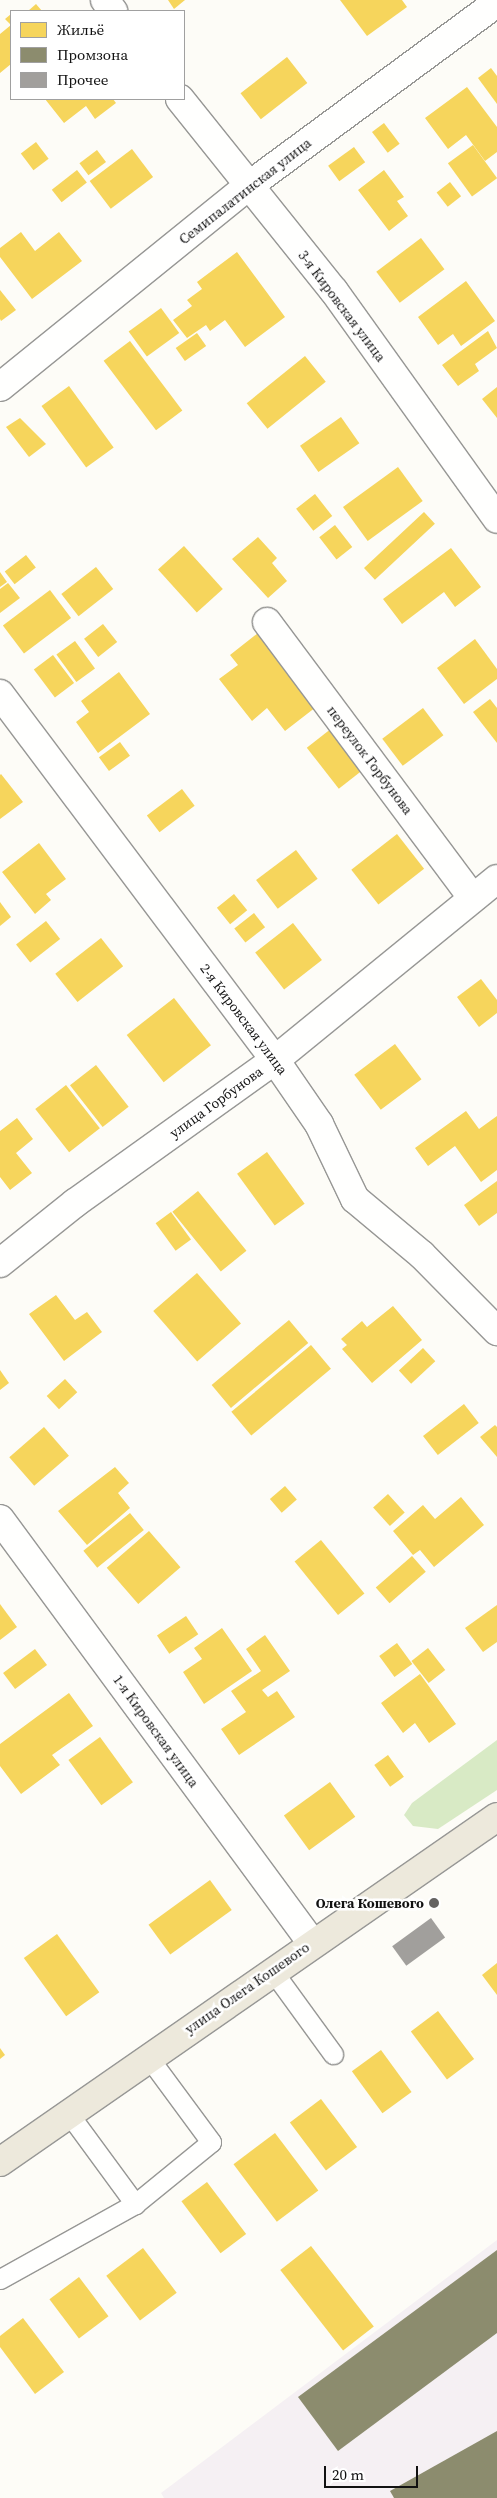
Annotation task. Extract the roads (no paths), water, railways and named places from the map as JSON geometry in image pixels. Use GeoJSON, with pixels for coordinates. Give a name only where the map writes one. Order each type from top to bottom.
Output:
{"type":"FeatureCollection","features":[{"type":"Feature","properties":{"kind":"main road","name":"улица Олега Кошевого"},"geometry":{"type":"LineString","coordinates":[[0,2162],[312,1942],[497,1817]]}},
{"type":"Feature","properties":{"kind":"street","name":"Семипалатинская улица"},"geometry":{"type":"LineString","coordinates":[[0,387],[247,187],[497,3]]}},
{"type":"Feature","properties":{"kind":"street","name":"3-я Кировская улица"},"geometry":{"type":"LineString","coordinates":[[181,100],[247,187],[334,291],[497,519]]}},
{"type":"Feature","properties":{"kind":"street","name":"переулок Горбунова"},"geometry":{"type":"LineString","coordinates":[[266,622],[473,898]]}},
{"type":"Feature","properties":{"kind":"street","name":"2-я Кировская улица"},"geometry":{"type":"LineString","coordinates":[[0,694],[275,1060],[318,1124],[354,1199],[422,1255],[497,1331]]}},
{"type":"Feature","properties":{"kind":"street","name":"улица Горбунова"},"geometry":{"type":"LineString","coordinates":[[0,1263],[75,1203],[275,1060],[497,879]]}},
{"type":"Feature","properties":{"kind":"street","name":"1-я Кировская улица"},"geometry":{"type":"LineString","coordinates":[[0,1519],[312,1942]]}},
{"type":"Feature","properties":{"kind":"lane"},"geometry":{"type":"LineString","coordinates":[[272,1970],[333,2054]]}},
{"type":"Feature","properties":{"kind":"lane"},"geometry":{"type":"LineString","coordinates":[[0,2279],[135,2204],[211,2142],[149,2058]]}},
{"type":"Feature","properties":{"kind":"lane"},"geometry":{"type":"LineString","coordinates":[[69,2114],[135,2204]]}},
{"type":"Feature","properties":{"kind":"place","name":"Олега Кошевого"},"geometry":{"type":"Point","coordinates":[434,1903]}}]}
